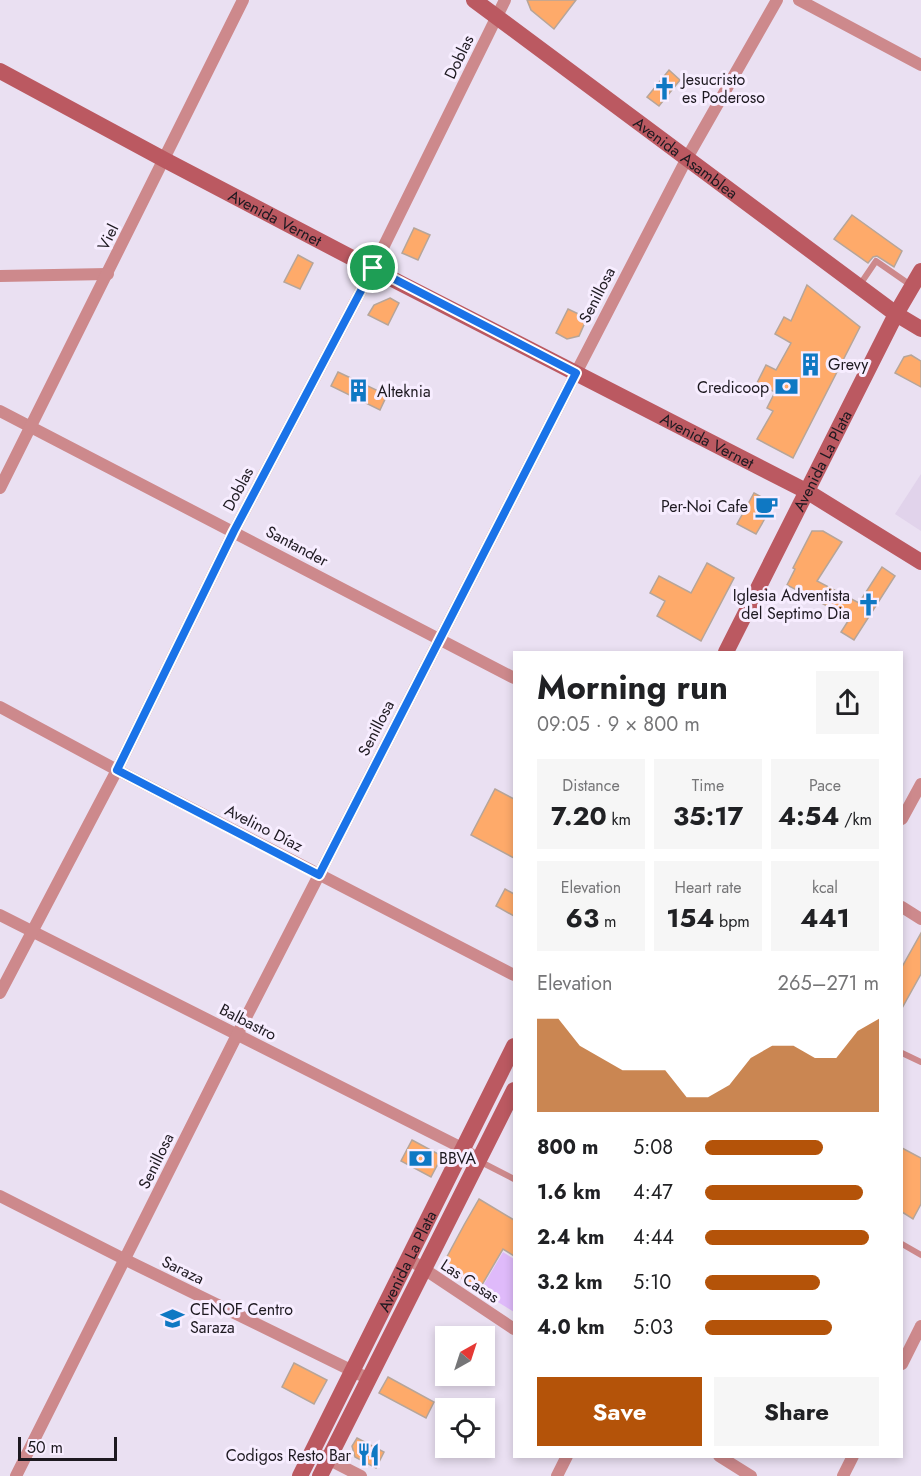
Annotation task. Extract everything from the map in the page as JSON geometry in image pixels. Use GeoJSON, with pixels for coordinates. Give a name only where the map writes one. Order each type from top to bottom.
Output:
{"type":"FeatureCollection","features":[{"type":"Feature","properties":{"kind":"main road","name":"Avenida Asamblea"},"geometry":{"type":"LineString","coordinates":[[474,0],[896,314],[921,329]]}},
{"type":"Feature","properties":{"kind":"main road","name":"Avenida Vernet"},"geometry":{"type":"LineString","coordinates":[[0,71],[165,160],[808,492],[921,562]]}},
{"type":"Feature","properties":{"kind":"main road","name":"Avenida La Plata"},"geometry":{"type":"LineString","coordinates":[[727,651],[896,314],[921,271]]}},
{"type":"Feature","properties":{"kind":"main road","name":"Avenida La Plata"},"geometry":{"type":"LineString","coordinates":[[300,1476],[513,1048]]}},
{"type":"Feature","properties":{"kind":"main road","name":"Avenida La Plata"},"geometry":{"type":"LineString","coordinates":[[320,1476],[513,1092]]}},
{"type":"Feature","properties":{"kind":"street","name":"Viel"},"geometry":{"type":"LineString","coordinates":[[0,488],[243,0]]}},
{"type":"Feature","properties":{"kind":"street","name":"Doblas"},"geometry":{"type":"LineString","coordinates":[[0,993],[117,770],[234,531],[373,268],[505,0]]}},
{"type":"Feature","properties":{"kind":"street","name":"Senillosa"},"geometry":{"type":"LineString","coordinates":[[15,1476],[126,1260],[237,1035],[576,373],[687,158],[777,0]]}},
{"type":"Feature","properties":{"kind":"street"},"geometry":{"type":"LineString","coordinates":[[799,0],[921,65]]}},
{"type":"Feature","properties":{"kind":"street"},"geometry":{"type":"LineString","coordinates":[[0,276],[108,274]]}},
{"type":"Feature","properties":{"kind":"street","name":"Santander"},"geometry":{"type":"LineString","coordinates":[[0,411],[513,677]]}},
{"type":"Feature","properties":{"kind":"street","name":"Avelino Díaz"},"geometry":{"type":"LineString","coordinates":[[0,707],[513,974]]}},
{"type":"Feature","properties":{"kind":"street"},"geometry":{"type":"LineString","coordinates":[[903,817],[921,784]]}},
{"type":"Feature","properties":{"kind":"street"},"geometry":{"type":"LineString","coordinates":[[903,908],[921,919]]}},
{"type":"Feature","properties":{"kind":"street","name":"Balbastro"},"geometry":{"type":"LineString","coordinates":[[0,915],[462,1148],[479,1160]]}},
{"type":"Feature","properties":{"kind":"street","name":"Saraza"},"geometry":{"type":"LineString","coordinates":[[0,1196],[369,1379]]}},
{"type":"Feature","properties":{"kind":"street","name":"Las Casas"},"geometry":{"type":"LineString","coordinates":[[409,1259],[513,1328]]}},
{"type":"Feature","properties":{"kind":"street"},"geometry":{"type":"LineString","coordinates":[[903,1362],[921,1326]]}},
{"type":"Feature","properties":{"kind":"street"},"geometry":{"type":"LineString","coordinates":[[312,1451],[361,1476]]}},
{"type":"Feature","properties":{"kind":"street"},"geometry":{"type":"LineString","coordinates":[[557,1476],[566,1458]]}},
{"type":"Feature","properties":{"kind":"street"},"geometry":{"type":"LineString","coordinates":[[722,1458],[751,1476]]}},
{"type":"Feature","properties":{"kind":"street"},"geometry":{"type":"LineString","coordinates":[[843,1476],[852,1458]]}},
{"type":"Feature","properties":{"kind":"lane"},"geometry":{"type":"LineString","coordinates":[[859,286],[876,261],[912,286]]}},
{"type":"Feature","properties":{"kind":"lane"},"geometry":{"type":"LineString","coordinates":[[903,1053],[921,1062]]}},
{"type":"Feature","properties":{"kind":"lane"},"geometry":{"type":"LineString","coordinates":[[479,1160],[513,1178]]}},
{"type":"Feature","properties":{"kind":"lane"},"geometry":{"type":"LineString","coordinates":[[903,1245],[921,1255]]}},
{"type":"Feature","properties":{"kind":"shaded area"},"geometry":{"type":"Polygon","coordinates":[[[921,474],[921,531],[895,514],[921,474]]]}},
{"type":"Feature","properties":{"kind":"shaded area"},"geometry":{"type":"Polygon","coordinates":[[[503,1252],[513,1258],[513,1311],[480,1291],[503,1252]]]}},
{"type":"Feature","properties":{"kind":"building"},"geometry":{"type":"Polygon","coordinates":[[[527,0],[576,0],[554,29],[531,10],[527,0]]]}},
{"type":"Feature","properties":{"kind":"building","name":"Jesucristo es Poderoso"},"geometry":{"type":"Polygon","coordinates":[[[669,70],[680,80],[659,106],[647,97],[669,70]]]}},
{"type":"Feature","properties":{"kind":"building"},"geometry":{"type":"Polygon","coordinates":[[[852,215],[902,251],[894,267],[877,256],[868,263],[834,239],[852,215]]]}},
{"type":"Feature","properties":{"kind":"building"},"geometry":{"type":"Polygon","coordinates":[[[414,228],[430,235],[418,260],[402,253],[414,228]]]}},
{"type":"Feature","properties":{"kind":"building"},"geometry":{"type":"Polygon","coordinates":[[[298,255],[313,263],[300,289],[284,282],[298,255]]]}},
{"type":"Feature","properties":{"kind":"building"},"geometry":{"type":"Polygon","coordinates":[[[807,285],[860,327],[793,458],[757,439],[773,411],[767,408],[775,392],[757,383],[766,365],[776,370],[791,343],[775,334],[784,317],[791,321],[807,285]]]}},
{"type":"Feature","properties":{"kind":"building"},"geometry":{"type":"Polygon","coordinates":[[[390,298],[399,303],[388,325],[368,315],[374,305],[390,298]]]}},
{"type":"Feature","properties":{"kind":"building"},"geometry":{"type":"Polygon","coordinates":[[[568,309],[587,318],[579,336],[567,339],[556,333],[568,309]]]}},
{"type":"Feature","properties":{"kind":"building"},"geometry":{"type":"Polygon","coordinates":[[[911,355],[921,361],[921,387],[895,373],[904,357],[911,355]]]}},
{"type":"Feature","properties":{"kind":"building","name":"Alteknia"},"geometry":{"type":"Polygon","coordinates":[[[338,372],[387,395],[380,410],[331,386],[338,372]]]}},
{"type":"Feature","properties":{"kind":"building"},"geometry":{"type":"Polygon","coordinates":[[[754,493],[769,501],[771,508],[756,534],[737,524],[754,493]]]}},
{"type":"Feature","properties":{"kind":"building"},"geometry":{"type":"Polygon","coordinates":[[[812,531],[823,531],[842,542],[817,581],[859,603],[882,567],[895,576],[854,640],[841,632],[850,618],[787,585],[812,531]]]}},
{"type":"Feature","properties":{"kind":"building"},"geometry":{"type":"Polygon","coordinates":[[[707,563],[734,578],[701,641],[657,616],[665,601],[650,593],[659,576],[691,593],[707,563]]]}},
{"type":"Feature","properties":{"kind":"building"},"geometry":{"type":"Polygon","coordinates":[[[495,789],[513,798],[513,857],[471,835],[495,789]]]}},
{"type":"Feature","properties":{"kind":"building"},"geometry":{"type":"Polygon","coordinates":[[[505,889],[513,893],[513,915],[496,906],[505,889]]]}},
{"type":"Feature","properties":{"kind":"building"},"geometry":{"type":"Polygon","coordinates":[[[921,933],[921,974],[903,1006],[903,965],[921,933]]]}},
{"type":"Feature","properties":{"kind":"building","name":"BBVA"},"geometry":{"type":"Polygon","coordinates":[[[412,1140],[442,1156],[431,1177],[401,1161],[412,1140]]]}},
{"type":"Feature","properties":{"kind":"building"},"geometry":{"type":"Polygon","coordinates":[[[903,1149],[921,1158],[921,1204],[913,1219],[903,1213],[903,1149]]]}},
{"type":"Feature","properties":{"kind":"building"},"geometry":{"type":"Polygon","coordinates":[[[479,1199],[513,1219],[513,1255],[503,1249],[479,1290],[442,1266],[479,1199]]]}},
{"type":"Feature","properties":{"kind":"building"},"geometry":{"type":"Polygon","coordinates":[[[294,1363],[327,1380],[314,1404],[282,1387],[294,1363]]]}},
{"type":"Feature","properties":{"kind":"building"},"geometry":{"type":"Polygon","coordinates":[[[388,1377],[434,1402],[426,1418],[379,1393],[388,1377]]]}},
{"type":"Feature","properties":{"kind":"building","name":"Codigos Resto Bar"},"geometry":{"type":"Polygon","coordinates":[[[357,1438],[384,1452],[376,1468],[355,1457],[352,1446],[357,1438]]]}},
{"type":"Feature","properties":{"kind":"place","name":"Jesucristo es Poderoso"},"geometry":{"type":"Point","coordinates":[664,88]}},
{"type":"Feature","properties":{"kind":"place","name":"Grevy"},"geometry":{"type":"Point","coordinates":[810,364]}},
{"type":"Feature","properties":{"kind":"place","name":"Credicoop"},"geometry":{"type":"Point","coordinates":[787,387]}},
{"type":"Feature","properties":{"kind":"place","name":"Alteknia"},"geometry":{"type":"Point","coordinates":[359,391]}},
{"type":"Feature","properties":{"kind":"place","name":"Per-Noi Cafe"},"geometry":{"type":"Point","coordinates":[766,506]}},
{"type":"Feature","properties":{"kind":"place","name":"Iglesia Adventista del Septimo Dia"},"geometry":{"type":"Point","coordinates":[868,604]}},
{"type":"Feature","properties":{"kind":"place","name":"BBVA"},"geometry":{"type":"Point","coordinates":[421,1158]}},
{"type":"Feature","properties":{"kind":"place","name":"CENOF Centro Saraza"},"geometry":{"type":"Point","coordinates":[172,1318]}},
{"type":"Feature","properties":{"kind":"place","name":"Codigos Resto Bar"},"geometry":{"type":"Point","coordinates":[369,1455]}},
{"type":"Feature","properties":{"kind":"route"},"geometry":{"type":"LineString","coordinates":[[373,268],[576,373],[319,875],[117,770],[234,531],[373,268]]}}]}
